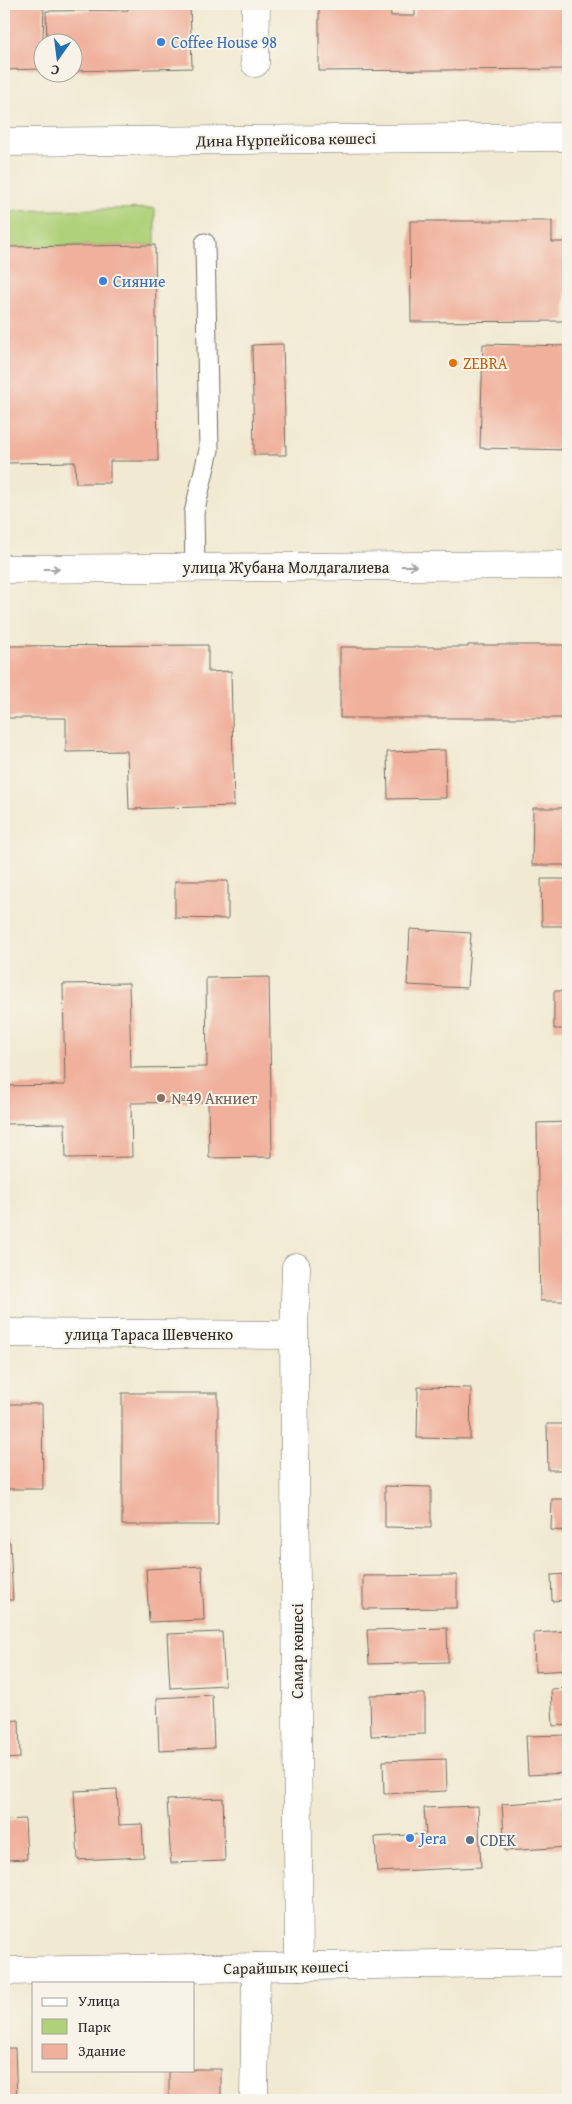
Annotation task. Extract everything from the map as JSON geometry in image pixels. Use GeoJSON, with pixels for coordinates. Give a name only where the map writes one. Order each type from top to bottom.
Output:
{"type":"FeatureCollection","features":[{"type":"Feature","properties":{"kind":"street"},"geometry":{"type":"LineString","coordinates":[[255,63],[256,4]]}},
{"type":"Feature","properties":{"kind":"street","name":"Дина Нұрпейісова көшесі"},"geometry":{"type":"LineString","coordinates":[[4,142],[568,137]]}},
{"type":"Feature","properties":{"kind":"street","name":"улица Жубана Молдагалиева"},"geometry":{"type":"LineString","coordinates":[[4,569],[568,565]]}},
{"type":"Feature","properties":{"kind":"street","name":"Самар көшесі"},"geometry":{"type":"LineString","coordinates":[[296,1268],[294,1335],[299,1966]]}},
{"type":"Feature","properties":{"kind":"street","name":"улица Тараса Шевченко"},"geometry":{"type":"LineString","coordinates":[[4,1333],[294,1335]]}},
{"type":"Feature","properties":{"kind":"street","name":"Сарайшық көшесі"},"geometry":{"type":"LineString","coordinates":[[4,1971],[568,1962]]}},
{"type":"Feature","properties":{"kind":"street"},"geometry":{"type":"LineString","coordinates":[[254,2100],[256,1967]]}},
{"type":"Feature","properties":{"kind":"lane"},"geometry":{"type":"LineString","coordinates":[[195,568],[194,513],[209,450],[205,243]]}},
{"type":"Feature","properties":{"kind":"green space"},"geometry":{"type":"Polygon","coordinates":[[[155,208],[155,245],[4,247],[4,211],[155,208]]]}},
{"type":"Feature","properties":{"kind":"building"},"geometry":{"type":"Polygon","coordinates":[[[4,4],[44,4],[43,32],[32,32],[32,69],[4,70],[4,4]]]}},
{"type":"Feature","properties":{"kind":"building"},"geometry":{"type":"Polygon","coordinates":[[[128,4],[190,4],[192,68],[82,71],[82,32],[47,32],[46,11],[128,10],[128,4]]]}},
{"type":"Feature","properties":{"kind":"building"},"geometry":{"type":"Polygon","coordinates":[[[319,4],[390,4],[391,16],[415,16],[415,4],[568,4],[568,69],[319,71],[319,4]]]}},
{"type":"Feature","properties":{"kind":"building"},"geometry":{"type":"Polygon","coordinates":[[[410,221],[552,221],[552,242],[565,242],[565,321],[411,322],[410,221]]]}},
{"type":"Feature","properties":{"kind":"building"},"geometry":{"type":"Polygon","coordinates":[[[155,245],[158,461],[110,461],[110,483],[76,483],[75,462],[4,463],[4,247],[155,245]]]}},
{"type":"Feature","properties":{"kind":"building"},"geometry":{"type":"Polygon","coordinates":[[[283,344],[286,455],[254,455],[252,345],[283,344]]]}},
{"type":"Feature","properties":{"kind":"building"},"geometry":{"type":"Polygon","coordinates":[[[483,344],[568,346],[568,450],[480,448],[483,344]]]}},
{"type":"Feature","properties":{"kind":"building"},"geometry":{"type":"Polygon","coordinates":[[[208,645],[208,672],[231,671],[234,806],[129,809],[127,751],[66,752],[66,718],[4,718],[4,646],[208,645]]]}},
{"type":"Feature","properties":{"kind":"building"},"geometry":{"type":"Polygon","coordinates":[[[468,645],[568,645],[568,718],[340,718],[340,647],[468,647],[468,645]]]}},
{"type":"Feature","properties":{"kind":"building"},"geometry":{"type":"Polygon","coordinates":[[[445,750],[446,798],[388,799],[387,752],[445,750]]]}},
{"type":"Feature","properties":{"kind":"building"},"geometry":{"type":"Polygon","coordinates":[[[533,808],[568,808],[568,865],[532,865],[533,808]]]}},
{"type":"Feature","properties":{"kind":"building"},"geometry":{"type":"Polygon","coordinates":[[[541,879],[568,879],[568,926],[542,926],[541,879]]]}},
{"type":"Feature","properties":{"kind":"building"},"geometry":{"type":"Polygon","coordinates":[[[175,881],[228,881],[228,919],[175,918],[175,881]]]}},
{"type":"Feature","properties":{"kind":"building"},"geometry":{"type":"Polygon","coordinates":[[[410,929],[471,933],[467,988],[407,985],[410,929]]]}},
{"type":"Feature","properties":{"kind":"building"},"geometry":{"type":"Polygon","coordinates":[[[269,977],[272,1157],[209,1158],[208,1102],[131,1103],[132,1157],[66,1158],[65,1123],[4,1124],[4,1086],[65,1085],[63,984],[129,983],[131,1068],[207,1067],[206,978],[269,977]]]}},
{"type":"Feature","properties":{"kind":"building"},"geometry":{"type":"Polygon","coordinates":[[[554,991],[568,991],[568,1029],[554,1029],[554,991]]]}},
{"type":"Feature","properties":{"kind":"building"},"geometry":{"type":"Polygon","coordinates":[[[568,1122],[568,1301],[540,1301],[537,1123],[568,1122]]]}},
{"type":"Feature","properties":{"kind":"building"},"geometry":{"type":"Polygon","coordinates":[[[418,1387],[471,1388],[470,1439],[417,1438],[418,1387]]]}},
{"type":"Feature","properties":{"kind":"building"},"geometry":{"type":"Polygon","coordinates":[[[122,1393],[218,1393],[218,1525],[122,1525],[122,1393]]]}},
{"type":"Feature","properties":{"kind":"building"},"geometry":{"type":"Polygon","coordinates":[[[4,1404],[42,1404],[43,1489],[4,1489],[4,1404]]]}},
{"type":"Feature","properties":{"kind":"building"},"geometry":{"type":"Polygon","coordinates":[[[547,1424],[568,1424],[568,1470],[548,1470],[547,1424]]]}},
{"type":"Feature","properties":{"kind":"building"},"geometry":{"type":"Polygon","coordinates":[[[385,1486],[431,1487],[431,1528],[385,1527],[385,1486]]]}},
{"type":"Feature","properties":{"kind":"building"},"geometry":{"type":"Polygon","coordinates":[[[552,1499],[568,1499],[568,1531],[551,1530],[552,1499]]]}},
{"type":"Feature","properties":{"kind":"building"},"geometry":{"type":"Polygon","coordinates":[[[10,1542],[13,1600],[4,1600],[4,1543],[10,1542]]]}},
{"type":"Feature","properties":{"kind":"building"},"geometry":{"type":"Polygon","coordinates":[[[202,1566],[204,1620],[149,1622],[146,1569],[202,1566]]]}},
{"type":"Feature","properties":{"kind":"building"},"geometry":{"type":"Polygon","coordinates":[[[568,1574],[568,1600],[552,1601],[551,1575],[568,1574]]]}},
{"type":"Feature","properties":{"kind":"building"},"geometry":{"type":"Polygon","coordinates":[[[457,1575],[457,1608],[363,1609],[363,1576],[457,1575]]]}},
{"type":"Feature","properties":{"kind":"building"},"geometry":{"type":"Polygon","coordinates":[[[447,1628],[448,1662],[369,1664],[367,1630],[447,1628]]]}},
{"type":"Feature","properties":{"kind":"building"},"geometry":{"type":"Polygon","coordinates":[[[568,1631],[568,1670],[535,1672],[534,1633],[568,1631]]]}},
{"type":"Feature","properties":{"kind":"building"},"geometry":{"type":"Polygon","coordinates":[[[222,1632],[225,1685],[170,1688],[167,1634],[222,1632]]]}},
{"type":"Feature","properties":{"kind":"building"},"geometry":{"type":"Polygon","coordinates":[[[568,1688],[568,1725],[553,1726],[551,1689],[568,1688]]]}},
{"type":"Feature","properties":{"kind":"building"},"geometry":{"type":"Polygon","coordinates":[[[425,1694],[425,1734],[371,1736],[370,1695],[425,1694]]]}},
{"type":"Feature","properties":{"kind":"building"},"geometry":{"type":"Polygon","coordinates":[[[212,1695],[214,1748],[159,1751],[157,1698],[212,1695]]]}},
{"type":"Feature","properties":{"kind":"building"},"geometry":{"type":"Polygon","coordinates":[[[19,1720],[20,1758],[4,1759],[4,1721],[19,1720]]]}},
{"type":"Feature","properties":{"kind":"building"},"geometry":{"type":"Polygon","coordinates":[[[568,1735],[568,1773],[528,1775],[526,1736],[568,1735]]]}},
{"type":"Feature","properties":{"kind":"building"},"geometry":{"type":"Polygon","coordinates":[[[446,1759],[447,1791],[384,1794],[383,1761],[446,1759]]]}},
{"type":"Feature","properties":{"kind":"building"},"geometry":{"type":"Polygon","coordinates":[[[117,1789],[119,1825],[142,1824],[144,1857],[78,1860],[74,1791],[117,1789]]]}},
{"type":"Feature","properties":{"kind":"building"},"geometry":{"type":"Polygon","coordinates":[[[223,1798],[225,1861],[171,1863],[167,1800],[223,1798]]]}},
{"type":"Feature","properties":{"kind":"building"},"geometry":{"type":"Polygon","coordinates":[[[568,1800],[568,1847],[505,1851],[502,1804],[568,1800]]]}},
{"type":"Feature","properties":{"kind":"building"},"geometry":{"type":"Polygon","coordinates":[[[478,1806],[481,1867],[377,1872],[375,1837],[426,1834],[424,1808],[478,1806]]]}},
{"type":"Feature","properties":{"kind":"building"},"geometry":{"type":"Polygon","coordinates":[[[25,1819],[27,1859],[4,1860],[4,1820],[25,1819]]]}},
{"type":"Feature","properties":{"kind":"building"},"geometry":{"type":"Polygon","coordinates":[[[4,2048],[15,2048],[17,2100],[4,2100],[4,2048]]]}},
{"type":"Feature","properties":{"kind":"building"},"geometry":{"type":"Polygon","coordinates":[[[221,2069],[221,2100],[169,2100],[169,2072],[221,2069]]]}},
{"type":"Feature","properties":{"kind":"place","name":"Coffee House 98"},"geometry":{"type":"Point","coordinates":[161,42]}},
{"type":"Feature","properties":{"kind":"place","name":"Сияние"},"geometry":{"type":"Point","coordinates":[103,281]}},
{"type":"Feature","properties":{"kind":"place","name":"ZEBRA"},"geometry":{"type":"Point","coordinates":[453,363]}},
{"type":"Feature","properties":{"kind":"place","name":"№49 Акниет"},"geometry":{"type":"Point","coordinates":[161,1098]}},
{"type":"Feature","properties":{"kind":"place","name":"Jera"},"geometry":{"type":"Point","coordinates":[410,1838]}},
{"type":"Feature","properties":{"kind":"place","name":"CDEK"},"geometry":{"type":"Point","coordinates":[470,1840]}}]}
